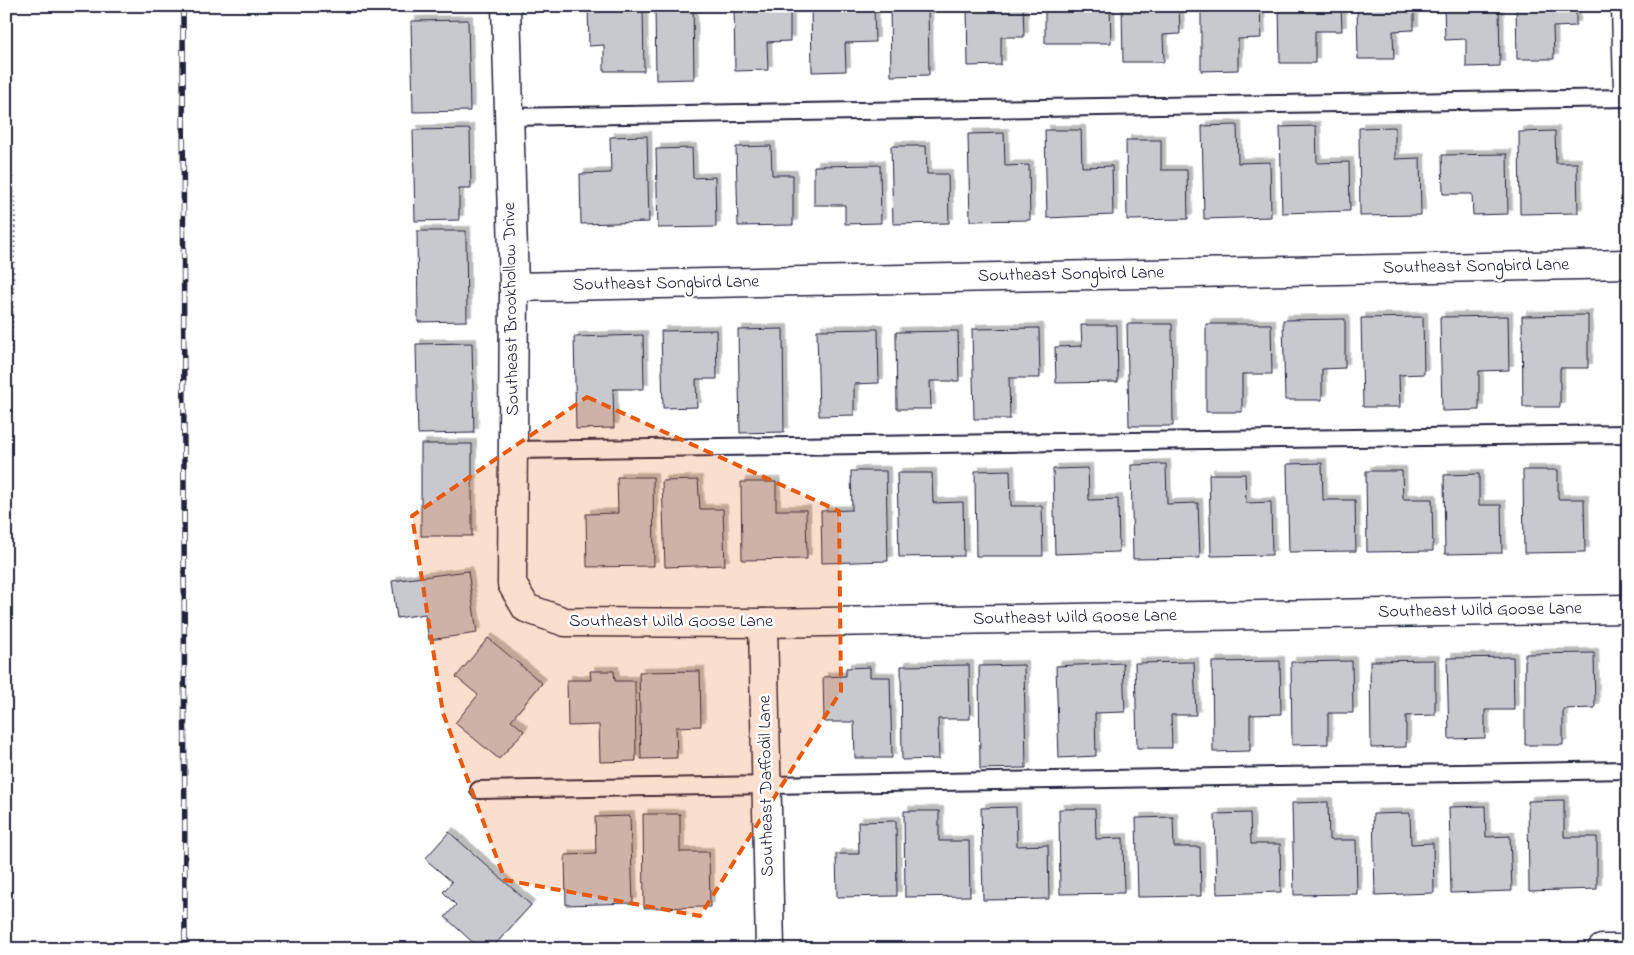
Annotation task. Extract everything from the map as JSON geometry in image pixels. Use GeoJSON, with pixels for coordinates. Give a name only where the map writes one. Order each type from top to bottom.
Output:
{"type":"FeatureCollection","features":[{"type":"Feature","properties":{"kind":"street","name":"Southeast Brookhollow Drive"},"geometry":{"type":"LineString","coordinates":[[506,6],[514,287],[512,584],[526,608]]}},
{"type":"Feature","properties":{"kind":"street"},"geometry":{"type":"LineString","coordinates":[[1626,6],[1628,92]]}},
{"type":"Feature","properties":{"kind":"street","name":"Southeast Songbird Lane"},"geometry":{"type":"LineString","coordinates":[[514,287],[1628,264]]}},
{"type":"Feature","properties":{"kind":"street","name":"Southeast Wild Goose Lane"},"geometry":{"type":"LineString","coordinates":[[526,608],[565,622],[763,623],[1628,609]]}},
{"type":"Feature","properties":{"kind":"street","name":"Southeast Daffodil Lane"},"geometry":{"type":"LineString","coordinates":[[763,623],[768,785],[770,949]]}},
{"type":"Feature","properties":{"kind":"street"},"geometry":{"type":"LineString","coordinates":[[1602,949],[1628,948]]}},
{"type":"Feature","properties":{"kind":"lane"},"geometry":{"type":"LineString","coordinates":[[509,117],[1628,98]]}},
{"type":"Feature","properties":{"kind":"lane"},"geometry":{"type":"LineString","coordinates":[[513,450],[1628,434]]}},
{"type":"Feature","properties":{"kind":"lane"},"geometry":{"type":"LineString","coordinates":[[480,790],[1628,770]]}},
{"type":"Feature","properties":{"kind":"path"},"geometry":{"type":"LineString","coordinates":[[6,107],[15,212],[8,441],[6,632]]}},
{"type":"Feature","properties":{"kind":"highlighted area"},"geometry":{"type":"Polygon","coordinates":[[[587,397],[839,511],[841,691],[700,916],[505,880],[443,713],[412,516],[587,397]]]}},
{"type":"Feature","properties":{"kind":"building"},"geometry":{"type":"Polygon","coordinates":[[[588,6],[643,6],[644,71],[604,71],[604,45],[589,46],[588,6]]]}},
{"type":"Feature","properties":{"kind":"building"},"geometry":{"type":"Polygon","coordinates":[[[655,6],[693,6],[694,79],[656,80],[655,6]]]}},
{"type":"Feature","properties":{"kind":"building"},"geometry":{"type":"Polygon","coordinates":[[[734,6],[790,6],[790,41],[767,42],[768,70],[735,71],[734,6]]]}},
{"type":"Feature","properties":{"kind":"building"},"geometry":{"type":"Polygon","coordinates":[[[811,6],[874,6],[875,42],[845,43],[846,71],[812,72],[811,6]]]}},
{"type":"Feature","properties":{"kind":"building"},"geometry":{"type":"Polygon","coordinates":[[[890,6],[928,6],[929,75],[891,76],[890,6]]]}},
{"type":"Feature","properties":{"kind":"building"},"geometry":{"type":"Polygon","coordinates":[[[967,6],[1023,6],[1024,37],[1001,37],[1001,65],[968,66],[967,6]]]}},
{"type":"Feature","properties":{"kind":"building"},"geometry":{"type":"Polygon","coordinates":[[[1110,6],[1111,43],[1045,43],[1045,7],[1110,6]]]}},
{"type":"Feature","properties":{"kind":"building"},"geometry":{"type":"Polygon","coordinates":[[[1122,6],[1179,6],[1180,34],[1163,35],[1164,62],[1123,62],[1122,6]]]}},
{"type":"Feature","properties":{"kind":"building"},"geometry":{"type":"Polygon","coordinates":[[[1201,6],[1260,6],[1261,38],[1238,39],[1238,70],[1201,71],[1201,6]]]}},
{"type":"Feature","properties":{"kind":"building"},"geometry":{"type":"Polygon","coordinates":[[[1279,6],[1341,6],[1342,31],[1315,31],[1315,63],[1280,63],[1279,6]]]}},
{"type":"Feature","properties":{"kind":"building"},"geometry":{"type":"Polygon","coordinates":[[[1357,6],[1414,6],[1414,30],[1393,31],[1394,59],[1358,59],[1357,6]]]}},
{"type":"Feature","properties":{"kind":"building"},"geometry":{"type":"Polygon","coordinates":[[[1444,6],[1499,6],[1500,66],[1466,67],[1466,39],[1445,40],[1444,6]]]}},
{"type":"Feature","properties":{"kind":"building"},"geometry":{"type":"Polygon","coordinates":[[[1516,6],[1576,6],[1576,26],[1553,27],[1554,59],[1517,59],[1516,6]]]}},
{"type":"Feature","properties":{"kind":"building"},"geometry":{"type":"Polygon","coordinates":[[[468,20],[470,111],[413,112],[411,21],[468,20]]]}},
{"type":"Feature","properties":{"kind":"building"},"geometry":{"type":"Polygon","coordinates":[[[1237,125],[1238,163],[1270,162],[1271,217],[1204,219],[1202,126],[1237,125]]]}},
{"type":"Feature","properties":{"kind":"building"},"geometry":{"type":"Polygon","coordinates":[[[1316,126],[1317,163],[1349,162],[1350,211],[1282,213],[1280,127],[1316,126]]]}},
{"type":"Feature","properties":{"kind":"building"},"geometry":{"type":"Polygon","coordinates":[[[1395,127],[1395,159],[1420,158],[1421,215],[1360,216],[1359,128],[1395,127]]]}},
{"type":"Feature","properties":{"kind":"building"},"geometry":{"type":"Polygon","coordinates":[[[470,129],[471,189],[459,189],[459,220],[415,221],[413,130],[470,129]]]}},
{"type":"Feature","properties":{"kind":"building"},"geometry":{"type":"Polygon","coordinates":[[[1045,130],[1081,130],[1082,167],[1112,166],[1113,215],[1047,218],[1045,130]]]}},
{"type":"Feature","properties":{"kind":"building"},"geometry":{"type":"Polygon","coordinates":[[[1555,131],[1556,163],[1577,163],[1578,213],[1520,214],[1519,132],[1555,131]]]}},
{"type":"Feature","properties":{"kind":"building"},"geometry":{"type":"Polygon","coordinates":[[[1004,133],[1005,166],[1029,165],[1030,220],[970,221],[968,134],[1004,133]]]}},
{"type":"Feature","properties":{"kind":"building"},"geometry":{"type":"Polygon","coordinates":[[[647,136],[649,222],[581,224],[580,174],[611,173],[610,137],[647,136]]]}},
{"type":"Feature","properties":{"kind":"building"},"geometry":{"type":"Polygon","coordinates":[[[1126,140],[1161,140],[1161,170],[1187,170],[1188,219],[1127,220],[1126,140]]]}},
{"type":"Feature","properties":{"kind":"building"},"geometry":{"type":"Polygon","coordinates":[[[771,146],[772,175],[793,175],[793,225],[738,226],[736,147],[771,146]]]}},
{"type":"Feature","properties":{"kind":"building"},"geometry":{"type":"Polygon","coordinates":[[[891,146],[926,146],[927,174],[948,174],[949,223],[893,224],[891,146]]]}},
{"type":"Feature","properties":{"kind":"building"},"geometry":{"type":"Polygon","coordinates":[[[692,148],[693,178],[715,177],[716,227],[658,228],[656,149],[692,148]]]}},
{"type":"Feature","properties":{"kind":"building"},"geometry":{"type":"Polygon","coordinates":[[[1507,154],[1508,214],[1473,215],[1472,194],[1443,194],[1442,155],[1507,154]]]}},
{"type":"Feature","properties":{"kind":"building"},"geometry":{"type":"Polygon","coordinates":[[[880,165],[881,223],[845,224],[845,205],[814,205],[814,166],[880,165]]]}},
{"type":"Feature","properties":{"kind":"building"},"geometry":{"type":"Polygon","coordinates":[[[417,231],[466,231],[467,321],[418,322],[417,231]]]}},
{"type":"Feature","properties":{"kind":"building"},"geometry":{"type":"Polygon","coordinates":[[[1588,315],[1588,368],[1560,368],[1560,407],[1523,407],[1522,316],[1588,315]]]}},
{"type":"Feature","properties":{"kind":"building"},"geometry":{"type":"Polygon","coordinates":[[[1508,316],[1509,370],[1479,371],[1479,410],[1442,411],[1440,317],[1508,316]]]}},
{"type":"Feature","properties":{"kind":"building"},"geometry":{"type":"Polygon","coordinates":[[[1423,317],[1424,374],[1399,375],[1400,407],[1363,407],[1361,318],[1423,317]]]}},
{"type":"Feature","properties":{"kind":"building"},"geometry":{"type":"Polygon","coordinates":[[[1345,319],[1345,368],[1322,369],[1322,400],[1285,400],[1283,320],[1345,319]]]}},
{"type":"Feature","properties":{"kind":"building"},"geometry":{"type":"Polygon","coordinates":[[[1127,324],[1172,324],[1173,426],[1129,426],[1127,324]]]}},
{"type":"Feature","properties":{"kind":"building"},"geometry":{"type":"Polygon","coordinates":[[[1206,324],[1271,324],[1272,374],[1242,374],[1242,412],[1206,412],[1206,324]]]}},
{"type":"Feature","properties":{"kind":"building"},"geometry":{"type":"Polygon","coordinates":[[[1081,325],[1117,325],[1118,382],[1056,383],[1055,347],[1082,346],[1081,325]]]}},
{"type":"Feature","properties":{"kind":"building"},"geometry":{"type":"Polygon","coordinates":[[[1039,328],[1040,378],[1009,378],[1010,419],[974,419],[972,329],[1039,328]]]}},
{"type":"Feature","properties":{"kind":"building"},"geometry":{"type":"Polygon","coordinates":[[[783,329],[784,432],[740,433],[738,330],[783,329]]]}},
{"type":"Feature","properties":{"kind":"building"},"geometry":{"type":"Polygon","coordinates":[[[878,329],[879,383],[854,384],[854,415],[819,416],[817,330],[878,329]]]}},
{"type":"Feature","properties":{"kind":"building"},"geometry":{"type":"Polygon","coordinates":[[[716,330],[717,379],[696,379],[697,407],[663,408],[661,331],[716,330]]]}},
{"type":"Feature","properties":{"kind":"building"},"geometry":{"type":"Polygon","coordinates":[[[958,331],[959,381],[930,381],[931,409],[897,409],[896,332],[958,331]]]}},
{"type":"Feature","properties":{"kind":"building"},"geometry":{"type":"Polygon","coordinates":[[[643,335],[644,389],[613,389],[614,428],[576,429],[574,337],[643,335]]]}},
{"type":"Feature","properties":{"kind":"building"},"geometry":{"type":"Polygon","coordinates":[[[472,343],[474,433],[418,434],[416,344],[472,343]]]}},
{"type":"Feature","properties":{"kind":"building"},"geometry":{"type":"Polygon","coordinates":[[[421,444],[472,444],[472,536],[421,536],[421,444]]]}},
{"type":"Feature","properties":{"kind":"building"},"geometry":{"type":"Polygon","coordinates":[[[1322,463],[1323,500],[1355,500],[1356,551],[1289,552],[1287,464],[1322,463]]]}},
{"type":"Feature","properties":{"kind":"building"},"geometry":{"type":"Polygon","coordinates":[[[1166,464],[1167,504],[1198,503],[1200,558],[1133,559],[1131,465],[1166,464]]]}},
{"type":"Feature","properties":{"kind":"building"},"geometry":{"type":"Polygon","coordinates":[[[1088,468],[1089,500],[1118,499],[1119,552],[1055,554],[1053,469],[1088,468]]]}},
{"type":"Feature","properties":{"kind":"building"},"geometry":{"type":"Polygon","coordinates":[[[1010,470],[1011,506],[1042,506],[1043,556],[976,556],[975,471],[1010,470]]]}},
{"type":"Feature","properties":{"kind":"building"},"geometry":{"type":"Polygon","coordinates":[[[1523,470],[1558,470],[1558,499],[1584,499],[1585,552],[1524,553],[1523,470]]]}},
{"type":"Feature","properties":{"kind":"building"},"geometry":{"type":"Polygon","coordinates":[[[851,471],[886,471],[888,561],[822,563],[821,511],[852,510],[851,471]]]}},
{"type":"Feature","properties":{"kind":"building"},"geometry":{"type":"Polygon","coordinates":[[[1366,471],[1402,471],[1403,499],[1432,499],[1433,551],[1367,552],[1366,471]]]}},
{"type":"Feature","properties":{"kind":"building"},"geometry":{"type":"Polygon","coordinates":[[[897,473],[932,473],[933,503],[963,502],[964,556],[899,557],[897,473]]]}},
{"type":"Feature","properties":{"kind":"building"},"geometry":{"type":"Polygon","coordinates":[[[1209,474],[1245,474],[1246,503],[1271,502],[1272,555],[1211,556],[1209,474]]]}},
{"type":"Feature","properties":{"kind":"building"},"geometry":{"type":"Polygon","coordinates":[[[1479,474],[1479,505],[1501,505],[1502,553],[1445,554],[1444,475],[1479,474]]]}},
{"type":"Feature","properties":{"kind":"building"},"geometry":{"type":"Polygon","coordinates":[[[617,477],[653,477],[654,566],[587,567],[586,514],[618,513],[617,477]]]}},
{"type":"Feature","properties":{"kind":"building"},"geometry":{"type":"Polygon","coordinates":[[[698,480],[700,509],[723,509],[725,565],[665,567],[662,481],[698,480]]]}},
{"type":"Feature","properties":{"kind":"building"},"geometry":{"type":"Polygon","coordinates":[[[741,482],[776,482],[776,510],[806,510],[807,559],[742,560],[741,482]]]}},
{"type":"Feature","properties":{"kind":"building"},"geometry":{"type":"Polygon","coordinates":[[[468,571],[477,633],[429,640],[425,614],[397,618],[392,581],[468,571]]]}},
{"type":"Feature","properties":{"kind":"building"},"geometry":{"type":"Polygon","coordinates":[[[488,638],[542,683],[511,720],[524,731],[499,759],[455,723],[478,695],[456,677],[488,638]]]}},
{"type":"Feature","properties":{"kind":"building"},"geometry":{"type":"Polygon","coordinates":[[[1594,653],[1595,708],[1563,709],[1563,745],[1525,745],[1525,654],[1594,653]]]}},
{"type":"Feature","properties":{"kind":"building"},"geometry":{"type":"Polygon","coordinates":[[[1513,657],[1514,710],[1485,710],[1485,738],[1449,739],[1447,658],[1513,657]]]}},
{"type":"Feature","properties":{"kind":"building"},"geometry":{"type":"Polygon","coordinates":[[[1435,660],[1435,715],[1406,716],[1406,747],[1371,748],[1370,661],[1435,660]]]}},
{"type":"Feature","properties":{"kind":"building"},"geometry":{"type":"Polygon","coordinates":[[[1280,661],[1281,714],[1250,715],[1250,751],[1213,752],[1212,662],[1280,661]]]}},
{"type":"Feature","properties":{"kind":"building"},"geometry":{"type":"Polygon","coordinates":[[[1352,661],[1353,713],[1328,713],[1328,744],[1292,745],[1291,662],[1352,661]]]}},
{"type":"Feature","properties":{"kind":"building"},"geometry":{"type":"Polygon","coordinates":[[[1194,662],[1196,715],[1171,715],[1172,748],[1137,748],[1135,663],[1194,662]]]}},
{"type":"Feature","properties":{"kind":"building"},"geometry":{"type":"Polygon","coordinates":[[[1123,663],[1125,712],[1095,713],[1096,756],[1059,758],[1056,666],[1123,663]]]}},
{"type":"Feature","properties":{"kind":"building"},"geometry":{"type":"Polygon","coordinates":[[[969,665],[970,719],[938,719],[939,759],[902,760],[901,666],[969,665]]]}},
{"type":"Feature","properties":{"kind":"building"},"geometry":{"type":"Polygon","coordinates":[[[1024,665],[1026,768],[980,769],[979,666],[1024,665]]]}},
{"type":"Feature","properties":{"kind":"building"},"geometry":{"type":"Polygon","coordinates":[[[870,667],[870,677],[890,677],[892,758],[855,758],[854,722],[824,722],[823,677],[846,676],[846,668],[870,667]]]}},
{"type":"Feature","properties":{"kind":"building"},"geometry":{"type":"Polygon","coordinates":[[[590,671],[614,671],[615,681],[635,681],[636,761],[600,762],[599,725],[568,726],[567,680],[591,680],[590,671]]]}},
{"type":"Feature","properties":{"kind":"building"},"geometry":{"type":"Polygon","coordinates":[[[700,671],[701,726],[676,727],[677,758],[641,759],[639,672],[700,671]]]}},
{"type":"Feature","properties":{"kind":"building"},"geometry":{"type":"Polygon","coordinates":[[[1564,800],[1564,837],[1597,837],[1597,889],[1529,891],[1528,801],[1564,800]]]}},
{"type":"Feature","properties":{"kind":"building"},"geometry":{"type":"Polygon","coordinates":[[[1328,802],[1329,840],[1356,840],[1357,894],[1294,895],[1292,803],[1328,802]]]}},
{"type":"Feature","properties":{"kind":"building"},"geometry":{"type":"Polygon","coordinates":[[[1485,806],[1486,837],[1510,836],[1512,891],[1451,893],[1449,807],[1485,806]]]}},
{"type":"Feature","properties":{"kind":"building"},"geometry":{"type":"Polygon","coordinates":[[[1016,807],[1017,846],[1048,845],[1049,899],[983,900],[981,808],[1016,807]]]}},
{"type":"Feature","properties":{"kind":"building"},"geometry":{"type":"Polygon","coordinates":[[[1059,809],[1095,809],[1096,839],[1123,838],[1124,893],[1060,894],[1059,809]]]}},
{"type":"Feature","properties":{"kind":"building"},"geometry":{"type":"Polygon","coordinates":[[[904,811],[939,811],[939,841],[969,841],[970,896],[905,897],[904,811]]]}},
{"type":"Feature","properties":{"kind":"building"},"geometry":{"type":"Polygon","coordinates":[[[1250,813],[1251,844],[1280,844],[1281,892],[1217,894],[1215,814],[1250,813]]]}},
{"type":"Feature","properties":{"kind":"building"},"geometry":{"type":"Polygon","coordinates":[[[1410,813],[1411,844],[1433,843],[1434,893],[1375,895],[1373,814],[1410,813]]]}},
{"type":"Feature","properties":{"kind":"building"},"geometry":{"type":"Polygon","coordinates":[[[643,814],[680,814],[680,852],[709,852],[710,907],[644,908],[643,814]]]}},
{"type":"Feature","properties":{"kind":"building"},"geometry":{"type":"Polygon","coordinates":[[[630,816],[633,903],[566,905],[565,855],[596,854],[595,817],[630,816]]]}},
{"type":"Feature","properties":{"kind":"building"},"geometry":{"type":"Polygon","coordinates":[[[1173,817],[1174,847],[1200,847],[1201,896],[1138,897],[1136,818],[1173,817]]]}},
{"type":"Feature","properties":{"kind":"building"},"geometry":{"type":"Polygon","coordinates":[[[896,821],[897,896],[837,897],[836,854],[859,854],[858,822],[896,821]]]}},
{"type":"Feature","properties":{"kind":"building"},"geometry":{"type":"Polygon","coordinates":[[[449,832],[531,905],[491,949],[480,949],[445,917],[456,905],[443,892],[452,882],[425,859],[449,832]]]}},
{"type":"Feature","properties":{"kind":"railway"},"geometry":{"type":"LineString","coordinates":[[183,6],[185,949]]}}]}
